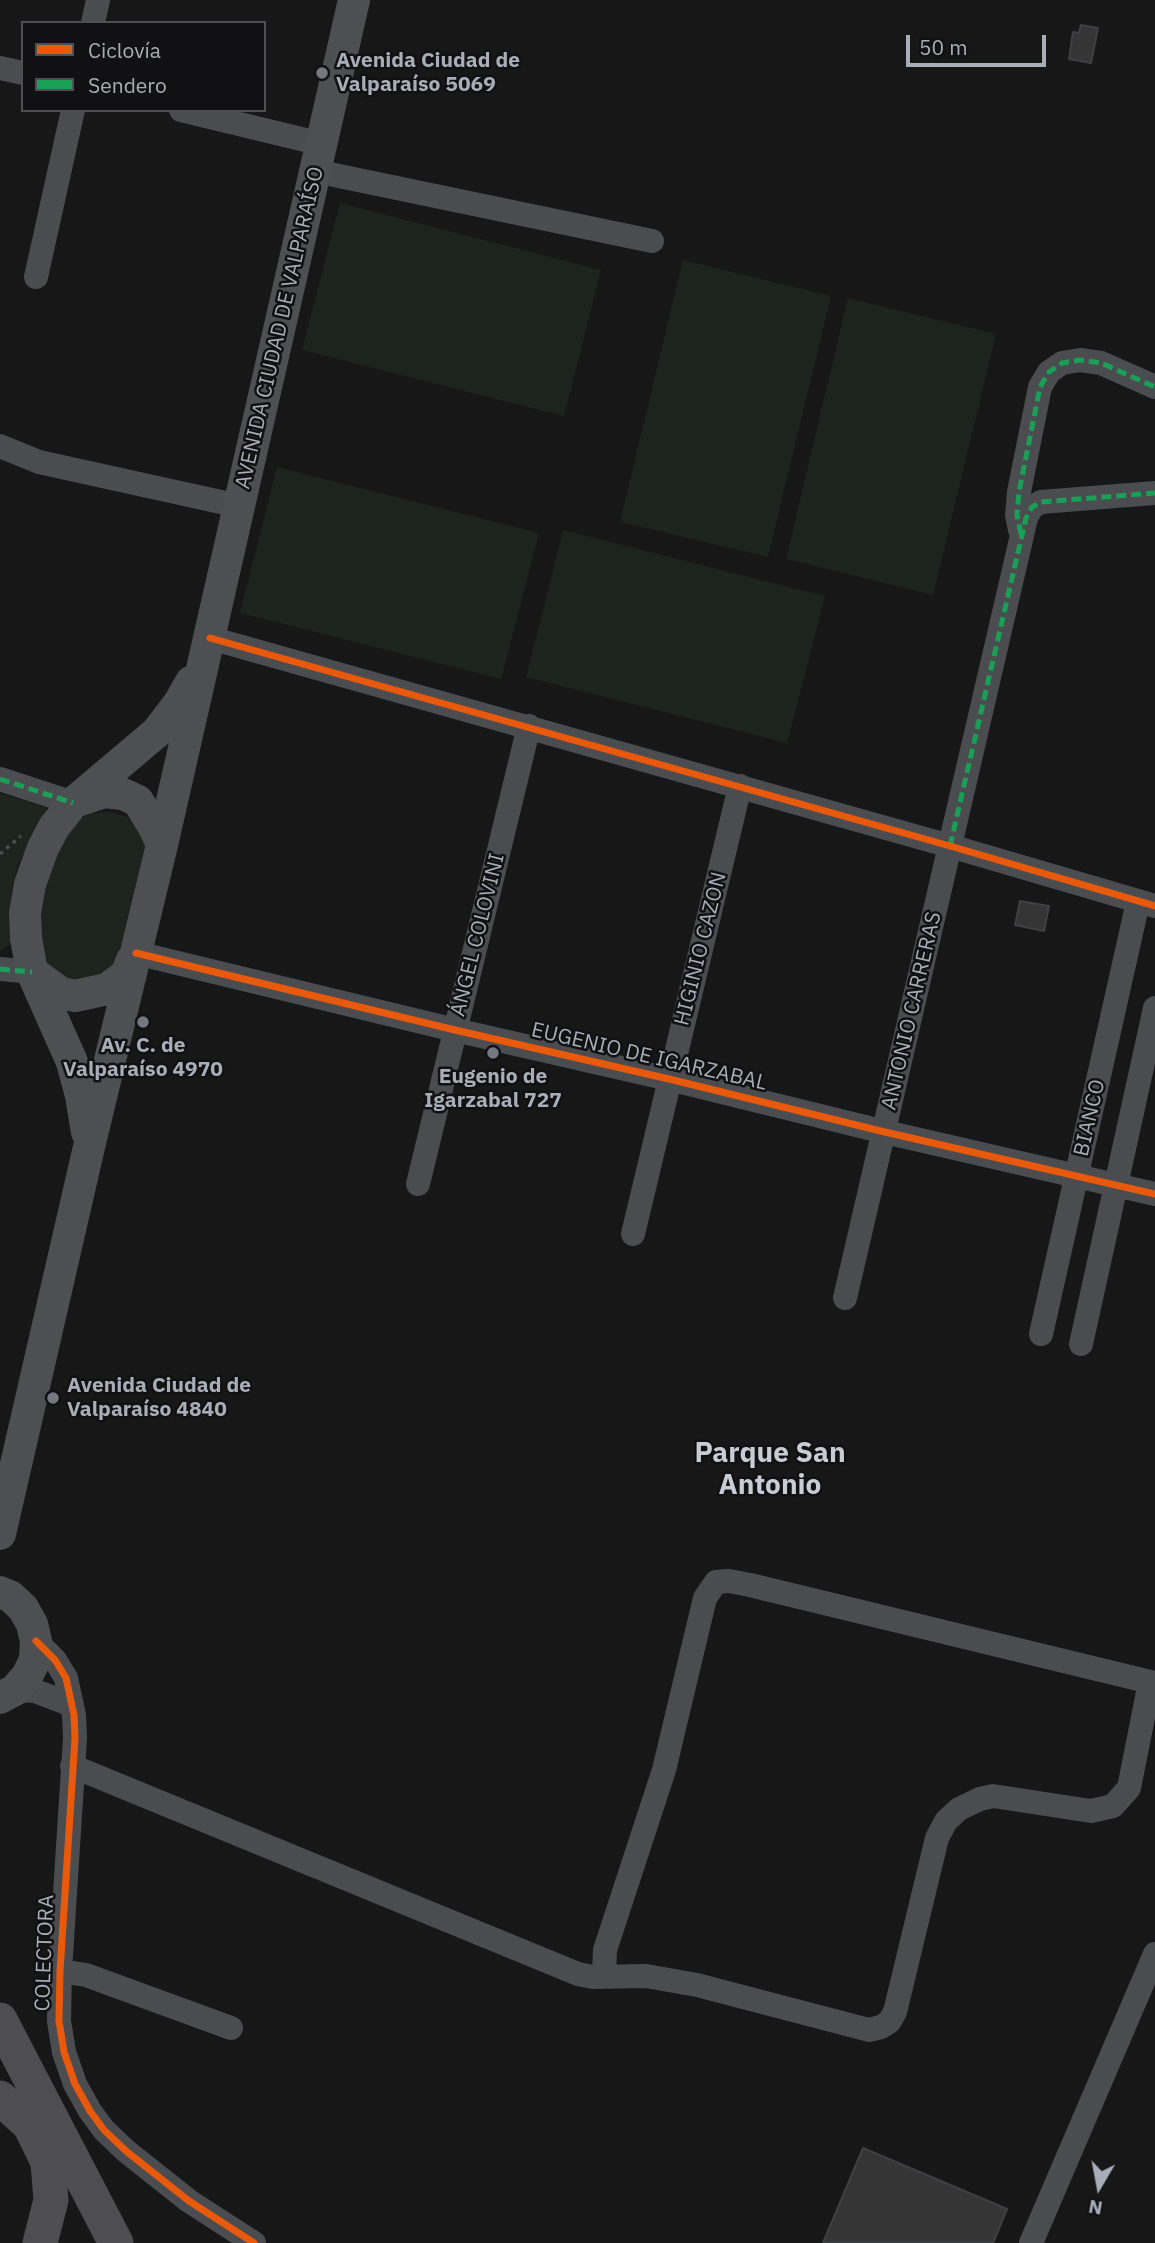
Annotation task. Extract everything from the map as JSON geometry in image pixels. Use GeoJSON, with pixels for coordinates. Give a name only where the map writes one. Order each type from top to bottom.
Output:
{"type":"FeatureCollection","features":[{"type":"Feature","properties":{"kind":"highway"},"geometry":{"type":"LineString","coordinates":[[0,2020],[116,2243]]}},
{"type":"Feature","properties":{"kind":"highway"},"geometry":{"type":"LineString","coordinates":[[0,2098],[30,2125],[48,2162],[51,2200],[40,2243]]}},
{"type":"Feature","properties":{"kind":"main road","name":"AVENIDA CIUDAD DE VALPARAÍSO"},"geometry":{"type":"LineString","coordinates":[[0,1534],[162,845],[354,0]]}},
{"type":"Feature","properties":{"kind":"main road","name":"AVENIDA CIUDAD DE VALPARAÍSO"},"geometry":{"type":"LineString","coordinates":[[89,1147],[72,1062],[32,972],[25,913],[30,884],[54,827],[73,803],[157,732],[180,703],[207,647]]}},
{"type":"Feature","properties":{"kind":"main road"},"geometry":{"type":"LineString","coordinates":[[73,803],[104,792],[122,794],[138,802],[162,845]]}},
{"type":"Feature","properties":{"kind":"main road"},"geometry":{"type":"LineString","coordinates":[[32,972],[61,993],[75,996],[88,994],[107,989],[126,975],[136,953]]}},
{"type":"Feature","properties":{"kind":"main road"},"geometry":{"type":"LineString","coordinates":[[3,1585],[33,1624],[36,1642],[34,1660],[27,1676],[7,1694]]}},
{"type":"Feature","properties":{"kind":"street"},"geometry":{"type":"LineString","coordinates":[[93,21],[98,0]]}},
{"type":"Feature","properties":{"kind":"street"},"geometry":{"type":"LineString","coordinates":[[0,68],[21,73]]}},
{"type":"Feature","properties":{"kind":"street"},"geometry":{"type":"LineString","coordinates":[[36,276],[73,112]]}},
{"type":"Feature","properties":{"kind":"street"},"geometry":{"type":"LineString","coordinates":[[187,112],[319,158],[652,241]]}},
{"type":"Feature","properties":{"kind":"street"},"geometry":{"type":"LineString","coordinates":[[1022,537],[1017,515],[1018,492],[1040,387],[1049,372],[1062,363],[1080,360],[1101,363],[1155,387]]}},
{"type":"Feature","properties":{"kind":"street"},"geometry":{"type":"LineString","coordinates":[[0,446],[39,461],[239,506]]}},
{"type":"Feature","properties":{"kind":"street"},"geometry":{"type":"LineString","coordinates":[[1022,537],[1026,518],[1032,507],[1041,502],[1155,493]]}},
{"type":"Feature","properties":{"kind":"street","name":"ANTONIO CARRERAS"},"geometry":{"type":"LineString","coordinates":[[845,1298],[1022,537]]}},
{"type":"Feature","properties":{"kind":"street"},"geometry":{"type":"LineString","coordinates":[[207,647],[529,726],[950,845],[1147,904]]}},
{"type":"Feature","properties":{"kind":"street","name":"ÁNGEL COLOVINI"},"geometry":{"type":"LineString","coordinates":[[418,1184],[529,726]]}},
{"type":"Feature","properties":{"kind":"street"},"geometry":{"type":"LineString","coordinates":[[0,779],[73,803]]}},
{"type":"Feature","properties":{"kind":"street","name":"HIGINIO CAZON"},"geometry":{"type":"LineString","coordinates":[[633,1234],[740,786]]}},
{"type":"Feature","properties":{"kind":"street","name":"BIANCO"},"geometry":{"type":"LineString","coordinates":[[1041,1334],[1077,1176],[1147,904]]}},
{"type":"Feature","properties":{"kind":"street","name":"EUGENIO DE IGARZABAL"},"geometry":{"type":"LineString","coordinates":[[136,953],[1155,1194]]}},
{"type":"Feature","properties":{"kind":"street"},"geometry":{"type":"LineString","coordinates":[[0,970],[32,972]]}},
{"type":"Feature","properties":{"kind":"street"},"geometry":{"type":"LineString","coordinates":[[1081,1344],[1155,1008]]}},
{"type":"Feature","properties":{"kind":"street"},"geometry":{"type":"LineString","coordinates":[[72,1766],[579,1974],[604,1976],[646,1976],[697,1985],[869,2030],[889,2022],[895,2012],[937,1838],[946,1821],[959,1809],[993,1796],[1091,1811],[1113,1806],[1129,1788],[1153,1682],[750,1585],[729,1581],[716,1582],[705,1598],[664,1770],[605,1950],[604,1976]]}},
{"type":"Feature","properties":{"kind":"street","name":"COLECTORA"},"geometry":{"type":"LineString","coordinates":[[36,1642],[55,1660],[66,1678],[75,1726],[59,2021],[64,2052],[75,2084],[104,2130],[136,2160],[189,2201],[254,2243]]}},
{"type":"Feature","properties":{"kind":"street"},"geometry":{"type":"LineString","coordinates":[[7,1694],[35,1691],[72,1705]]}},
{"type":"Feature","properties":{"kind":"street"},"geometry":{"type":"LineString","coordinates":[[1031,2243],[1155,1954]]}},
{"type":"Feature","properties":{"kind":"street"},"geometry":{"type":"LineString","coordinates":[[60,1971],[86,1975],[231,2028]]}},
{"type":"Feature","properties":{"kind":"path"},"geometry":{"type":"LineString","coordinates":[[0,854],[27,831]]}},
{"type":"Feature","properties":{"kind":"shaded area"},"geometry":{"type":"Polygon","coordinates":[[[340,203],[601,270],[564,416],[302,350],[340,203]]]}},
{"type":"Feature","properties":{"kind":"shaded area"},"geometry":{"type":"Polygon","coordinates":[[[683,260],[831,296],[768,557],[620,522],[683,260]]]}},
{"type":"Feature","properties":{"kind":"shaded area"},"geometry":{"type":"Polygon","coordinates":[[[848,298],[996,334],[933,595],[786,559],[848,298]]]}},
{"type":"Feature","properties":{"kind":"shaded area"},"geometry":{"type":"Polygon","coordinates":[[[277,467],[539,533],[501,679],[240,613],[277,467]]]}},
{"type":"Feature","properties":{"kind":"shaded area"},"geometry":{"type":"Polygon","coordinates":[[[563,530],[825,596],[787,743],[526,677],[563,530]]]}},
{"type":"Feature","properties":{"kind":"shaded area"},"geometry":{"type":"Polygon","coordinates":[[[0,793],[45,807],[49,816],[18,864],[11,892],[14,942],[0,951],[0,793]]]}},
{"type":"Feature","properties":{"kind":"shaded area"},"geometry":{"type":"Polygon","coordinates":[[[111,812],[128,817],[140,827],[145,839],[145,852],[121,958],[93,984],[57,976],[47,963],[39,945],[41,893],[65,836],[80,819],[90,813],[111,812]]]}},
{"type":"Feature","properties":{"kind":"building"},"geometry":{"type":"Polygon","coordinates":[[[1081,25],[1098,28],[1091,63],[1069,59],[1073,32],[1079,33],[1081,25]]]}},
{"type":"Feature","properties":{"kind":"building"},"geometry":{"type":"Polygon","coordinates":[[[1020,901],[1049,906],[1044,931],[1015,925],[1020,901]]]}},
{"type":"Feature","properties":{"kind":"building"},"geometry":{"type":"Polygon","coordinates":[[[863,2148],[1007,2209],[993,2243],[823,2243],[863,2148]]]}},
{"type":"Feature","properties":{"kind":"marked path"},"geometry":{"type":"LineString","coordinates":[[1021,534],[1017,515],[1019,492],[1040,387],[1049,372],[1062,363],[1080,360],[1101,363],[1155,387]]}},
{"type":"Feature","properties":{"kind":"marked path"},"geometry":{"type":"LineString","coordinates":[[950,846],[1026,518],[1032,507],[1041,502],[1155,493]]}},
{"type":"Feature","properties":{"kind":"marked path"},"geometry":{"type":"LineString","coordinates":[[0,779],[73,803]]}},
{"type":"Feature","properties":{"kind":"marked path"},"geometry":{"type":"LineString","coordinates":[[0,969],[32,972]]}},
{"type":"Feature","properties":{"kind":"cycle path"},"geometry":{"type":"LineString","coordinates":[[210,638],[1155,906]]}},
{"type":"Feature","properties":{"kind":"cycle path"},"geometry":{"type":"LineString","coordinates":[[136,953],[1155,1194]]}},
{"type":"Feature","properties":{"kind":"cycle path"},"geometry":{"type":"LineString","coordinates":[[36,1641],[55,1660],[66,1678],[74,1715],[75,1738],[59,2021],[64,2052],[75,2084],[104,2130],[126,2151],[189,2201],[254,2243]]}},
{"type":"Feature","properties":{"kind":"place","name":"Avenida Ciudad de Valparaíso 5069"},"geometry":{"type":"Point","coordinates":[322,73]}},
{"type":"Feature","properties":{"kind":"place","name":"Av. C. de Valparaíso 4970"},"geometry":{"type":"Point","coordinates":[143,1022]}},
{"type":"Feature","properties":{"kind":"place","name":"Eugenio de Igarzabal 727"},"geometry":{"type":"Point","coordinates":[493,1053]}},
{"type":"Feature","properties":{"kind":"place","name":"Avenida Ciudad de Valparaíso 4840"},"geometry":{"type":"Point","coordinates":[53,1398]}},
{"type":"Feature","properties":{"kind":"district","name":"Parque San Antonio"},"geometry":{"type":"Point","coordinates":[770,1470]}}]}
